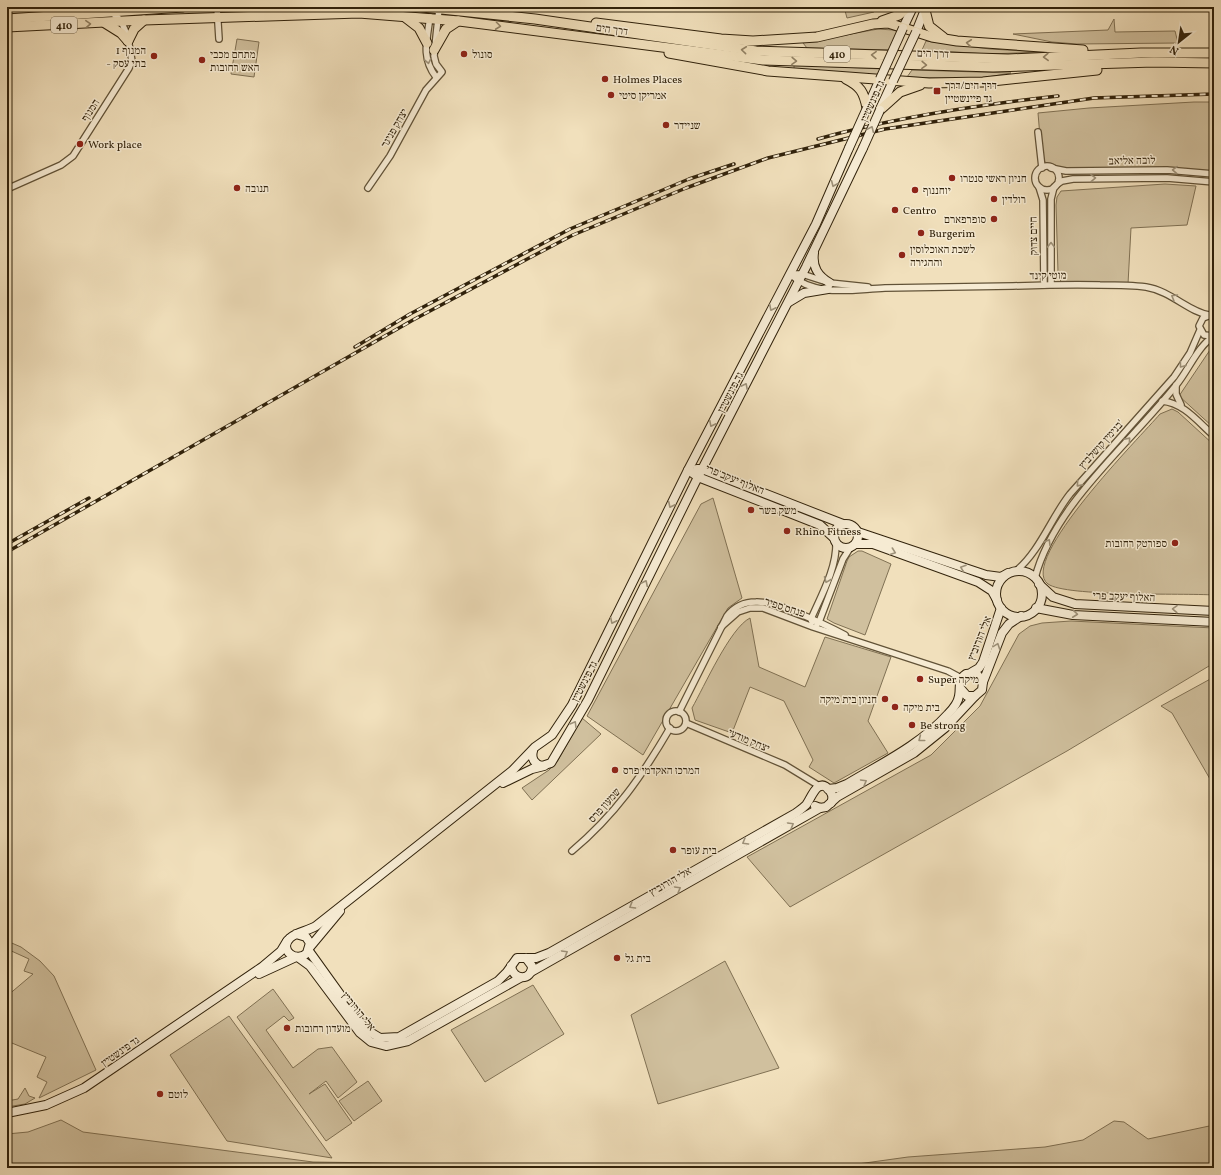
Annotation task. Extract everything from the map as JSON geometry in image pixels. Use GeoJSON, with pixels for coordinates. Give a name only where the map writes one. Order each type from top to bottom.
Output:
{"type":"FeatureCollection","features":[{"type":"Feature","properties":{"kind":"main road","name":"410"},"geometry":{"type":"LineString","coordinates":[[9,18],[127,8],[183,7]]}},
{"type":"Feature","properties":{"kind":"main road"},"geometry":{"type":"LineString","coordinates":[[457,7],[469,12]]}},
{"type":"Feature","properties":{"kind":"main road"},"geometry":{"type":"LineString","coordinates":[[535,19],[618,25],[744,41],[807,38],[841,32],[873,24],[899,15],[908,7]]}},
{"type":"Feature","properties":{"kind":"main road","name":"דרך הים"},"geometry":{"type":"LineString","coordinates":[[433,8],[535,19],[756,51],[1008,59],[1141,53],[1214,53]]}},
{"type":"Feature","properties":{"kind":"main road"},"geometry":{"type":"LineString","coordinates":[[926,8],[929,26],[936,34],[948,40]]}},
{"type":"Feature","properties":{"kind":"main road","name":"דרך הים"},"geometry":{"type":"LineString","coordinates":[[7,28],[142,20],[341,12],[459,21],[732,57],[782,61],[993,67],[1154,62],[1214,63]]}},
{"type":"Feature","properties":{"kind":"main road"},"geometry":{"type":"LineString","coordinates":[[401,16],[416,25],[423,32],[427,43]]}},
{"type":"Feature","properties":{"kind":"main road"},"geometry":{"type":"LineString","coordinates":[[128,42],[134,29],[142,20]]}},
{"type":"Feature","properties":{"kind":"main road"},"geometry":{"type":"LineString","coordinates":[[434,50],[446,29],[454,22],[459,21]]}},
{"type":"Feature","properties":{"kind":"main road"},"geometry":{"type":"LineString","coordinates":[[105,23],[122,33],[128,42]]}},
{"type":"Feature","properties":{"kind":"main road"},"geometry":{"type":"LineString","coordinates":[[873,24],[888,23],[948,40],[1008,46],[1141,53]]}},
{"type":"Feature","properties":{"kind":"main road"},"geometry":{"type":"LineString","coordinates":[[616,41],[691,59],[752,70],[929,83],[983,82],[1154,62]]}},
{"type":"Feature","properties":{"kind":"main road"},"geometry":{"type":"LineString","coordinates":[[840,77],[860,88],[865,96],[867,108]]}},
{"type":"Feature","properties":{"kind":"main road"},"geometry":{"type":"LineString","coordinates":[[880,110],[900,92],[913,86],[929,83]]}},
{"type":"Feature","properties":{"kind":"street"},"geometry":{"type":"LineString","coordinates":[[217,7],[219,39]]}},
{"type":"Feature","properties":{"kind":"street","name":"גד פינשטיין"},"geometry":{"type":"LineString","coordinates":[[540,744],[547,740],[557,729],[572,706],[688,470],[816,224],[913,7]]}},
{"type":"Feature","properties":{"kind":"street"},"geometry":{"type":"LineString","coordinates":[[127,8],[142,20]]}},
{"type":"Feature","properties":{"kind":"street","name":"יצחק פניגר"},"geometry":{"type":"LineString","coordinates":[[368,188],[390,156],[426,90],[442,72],[435,61],[433,8]]}},
{"type":"Feature","properties":{"kind":"street","name":"גד פינשטיין"},"geometry":{"type":"LineString","coordinates":[[554,757],[588,700],[702,469],[815,248],[863,148],[926,8]]}},
{"type":"Feature","properties":{"kind":"street","name":"המנוף"},"geometry":{"type":"LineString","coordinates":[[7,189],[61,165],[73,156],[132,61],[128,42],[121,22],[110,10]]}},
{"type":"Feature","properties":{"kind":"street","name":"יצחק פניגר"},"geometry":{"type":"LineString","coordinates":[[434,19],[427,43],[427,64],[436,77]]}},
{"type":"Feature","properties":{"kind":"street"},"geometry":{"type":"LineString","coordinates":[[1038,132],[1042,168],[1035,176],[1035,181],[1039,187],[1048,190],[1055,186],[1058,175],[1051,168],[1042,168]]}},
{"type":"Feature","properties":{"kind":"street","name":"לובה אליאב"},"geometry":{"type":"LineString","coordinates":[[1051,168],[1066,171],[1162,170],[1214,174]]}},
{"type":"Feature","properties":{"kind":"street","name":"לובה אליאב"},"geometry":{"type":"LineString","coordinates":[[1055,186],[1064,180],[1073,179],[1163,178],[1214,182]]}},
{"type":"Feature","properties":{"kind":"street"},"geometry":{"type":"LineString","coordinates":[[7,183],[18,183]]}},
{"type":"Feature","properties":{"kind":"street","name":"חיים צדוק"},"geometry":{"type":"LineString","coordinates":[[1051,284],[1051,198],[1055,186]]}},
{"type":"Feature","properties":{"kind":"street","name":"חיים צדוק"},"geometry":{"type":"LineString","coordinates":[[1039,187],[1042,200],[1044,284]]}},
{"type":"Feature","properties":{"kind":"street"},"geometry":{"type":"LineString","coordinates":[[786,305],[792,299],[804,293],[829,286],[816,271],[813,259],[815,248]]}},
{"type":"Feature","properties":{"kind":"street","name":"מוטי קינד"},"geometry":{"type":"LineString","coordinates":[[790,274],[829,286],[853,291],[880,288],[1044,284],[1148,287],[1166,293],[1201,313],[1212,315]]}},
{"type":"Feature","properties":{"kind":"street","name":"בנימין קושלביץ'"},"geometry":{"type":"LineString","coordinates":[[1012,572],[1026,562],[1055,514],[1070,494],[1177,372],[1190,353],[1200,330],[1201,320],[1212,315]]}},
{"type":"Feature","properties":{"kind":"street"},"geometry":{"type":"LineString","coordinates":[[1200,330],[1207,336],[1214,336]]}},
{"type":"Feature","properties":{"kind":"street","name":"בנימין קושלביץ'"},"geometry":{"type":"LineString","coordinates":[[1037,581],[1044,549],[1068,509],[1177,384],[1202,347],[1214,336]]}},
{"type":"Feature","properties":{"kind":"street"},"geometry":{"type":"LineString","coordinates":[[1177,384],[1176,394],[1184,409]]}},
{"type":"Feature","properties":{"kind":"street"},"geometry":{"type":"LineString","coordinates":[[1162,401],[1172,402],[1184,409],[1214,436]]}},
{"type":"Feature","properties":{"kind":"street"},"geometry":{"type":"LineString","coordinates":[[708,458],[711,468],[720,477]]}},
{"type":"Feature","properties":{"kind":"street","name":"האלוף יעקב פרי"},"geometry":{"type":"LineString","coordinates":[[688,470],[702,469],[843,524]]}},
{"type":"Feature","properties":{"kind":"street","name":"האלוף יעקב פרי"},"geometry":{"type":"LineString","coordinates":[[688,470],[698,477],[820,525],[835,540]]}},
{"type":"Feature","properties":{"kind":"street"},"geometry":{"type":"LineString","coordinates":[[686,502],[693,492],[701,486],[711,484],[720,486]]}},
{"type":"Feature","properties":{"kind":"street"},"geometry":{"type":"LineString","coordinates":[[843,524],[854,526],[858,532],[859,539],[843,559],[819,622],[813,627],[811,619],[832,566],[836,549],[835,531],[843,524]]}},
{"type":"Feature","properties":{"kind":"street"},"geometry":{"type":"LineString","coordinates":[[835,540],[842,548],[872,544],[978,582],[992,591],[1001,608],[1010,615],[1021,616],[1030,614],[1036,608],[1041,594],[1037,581],[1026,572],[1012,572],[1001,577],[986,575],[858,532]]}},
{"type":"Feature","properties":{"kind":"street"},"geometry":{"type":"LineString","coordinates":[[997,600],[998,585],[1012,572]]}},
{"type":"Feature","properties":{"kind":"street","name":"האלוף יעקב פרי"},"geometry":{"type":"LineString","coordinates":[[1037,581],[1053,597],[1075,604],[1214,611]]}},
{"type":"Feature","properties":{"kind":"street","name":"פנחס ספיר"},"geometry":{"type":"LineString","coordinates":[[721,627],[734,609],[744,604],[756,602],[773,605],[819,622],[861,643]]}},
{"type":"Feature","properties":{"kind":"street","name":"פנחס ספיר"},"geometry":{"type":"LineString","coordinates":[[721,627],[738,612],[756,608],[769,610],[813,627],[948,672],[961,678]]}},
{"type":"Feature","properties":{"kind":"street","name":"אלי הורוביץ"},"geometry":{"type":"LineString","coordinates":[[972,672],[979,668],[983,662],[1001,608]]}},
{"type":"Feature","properties":{"kind":"street","name":"האלוף יעקב פרי"},"geometry":{"type":"LineString","coordinates":[[1036,608],[1073,615],[1214,622]]}},
{"type":"Feature","properties":{"kind":"street","name":"אלי הורוביץ"},"geometry":{"type":"LineString","coordinates":[[983,682],[1002,633],[1009,624],[1021,616]]}},
{"type":"Feature","properties":{"kind":"street"},"geometry":{"type":"LineString","coordinates":[[680,712],[721,627]]}},
{"type":"Feature","properties":{"kind":"street"},"geometry":{"type":"LineString","coordinates":[[803,776],[810,784],[811,795],[812,803],[820,808],[826,807],[837,797],[924,746],[945,728],[982,690],[983,682],[979,675],[972,672],[966,674],[961,678],[959,697],[954,708],[920,740],[847,784],[837,788],[815,789],[811,795]]}},
{"type":"Feature","properties":{"kind":"street"},"geometry":{"type":"LineString","coordinates":[[960,688],[967,696],[975,696]]}},
{"type":"Feature","properties":{"kind":"street"},"geometry":{"type":"LineString","coordinates":[[673,712],[680,712],[685,716],[686,723],[679,730],[670,728],[667,722],[669,715],[673,712]]}},
{"type":"Feature","properties":{"kind":"street","name":"יצחק מודעי"},"geometry":{"type":"LineString","coordinates":[[686,723],[785,765],[825,788]]}},
{"type":"Feature","properties":{"kind":"street","name":"שמעון פרס"},"geometry":{"type":"LineString","coordinates":[[572,851],[604,822],[633,787],[647,767],[670,728]]}},
{"type":"Feature","properties":{"kind":"street"},"geometry":{"type":"LineString","coordinates":[[348,901],[305,956],[297,958],[288,951],[288,941],[296,934],[311,929],[348,901],[485,793],[518,767],[540,744],[550,747],[554,757],[551,763],[523,773],[485,793]]}},
{"type":"Feature","properties":{"kind":"street"},"geometry":{"type":"LineString","coordinates":[[533,751],[534,761],[539,765],[546,766]]}},
{"type":"Feature","properties":{"kind":"street"},"geometry":{"type":"LineString","coordinates":[[825,788],[832,797],[831,803]]}},
{"type":"Feature","properties":{"kind":"street","name":"אלי הורוביץ"},"geometry":{"type":"LineString","coordinates":[[526,958],[536,958],[549,954],[796,813],[806,806],[811,795]]}},
{"type":"Feature","properties":{"kind":"street","name":"אלי הורוביץ"},"geometry":{"type":"LineString","coordinates":[[531,972],[820,808]]}},
{"type":"Feature","properties":{"kind":"street"},"geometry":{"type":"LineString","coordinates":[[296,934],[306,937],[309,949]]}},
{"type":"Feature","properties":{"kind":"street","name":"גד פינשטיין"},"geometry":{"type":"LineString","coordinates":[[7,1113],[46,1105],[84,1088],[235,986],[272,959],[288,941]]}},
{"type":"Feature","properties":{"kind":"street","name":"אלי הורוביץ"},"geometry":{"type":"LineString","coordinates":[[309,949],[365,1029],[375,1036],[386,1039],[405,1035],[498,981],[511,966]]}},
{"type":"Feature","properties":{"kind":"street","name":"גד פינשטיין"},"geometry":{"type":"LineString","coordinates":[[235,986],[297,958]]}},
{"type":"Feature","properties":{"kind":"street","name":"אלי הורוביץ"},"geometry":{"type":"LineString","coordinates":[[297,958],[310,966],[360,1033],[372,1042],[386,1046],[408,1041],[520,978]]}},
{"type":"Feature","properties":{"kind":"street"},"geometry":{"type":"LineString","coordinates":[[517,958],[526,958],[532,964],[531,972],[526,977],[520,978],[514,974],[511,966],[517,958]]}},
{"type":"Feature","properties":{"kind":"shaded area"},"geometry":{"type":"Polygon","coordinates":[[[844,7],[873,7],[874,12],[847,18],[844,7]]]}},
{"type":"Feature","properties":{"kind":"shaded area"},"geometry":{"type":"Polygon","coordinates":[[[1114,19],[1115,32],[1175,31],[1178,43],[1077,44],[1052,42],[1013,34],[1108,30],[1114,19]]]}},
{"type":"Feature","properties":{"kind":"shaded area"},"geometry":{"type":"Polygon","coordinates":[[[878,29],[900,32],[893,50],[807,48],[803,43],[878,29]]]}},
{"type":"Feature","properties":{"kind":"shaded area"},"geometry":{"type":"Polygon","coordinates":[[[237,39],[259,42],[254,77],[231,74],[237,39]]]}},
{"type":"Feature","properties":{"kind":"shaded area"},"geometry":{"type":"Polygon","coordinates":[[[926,41],[990,49],[1041,52],[989,54],[922,50],[926,41]]]}},
{"type":"Feature","properties":{"kind":"shaded area"},"geometry":{"type":"Polygon","coordinates":[[[794,65],[883,69],[880,77],[794,71],[794,65]]]}},
{"type":"Feature","properties":{"kind":"shaded area"},"geometry":{"type":"Polygon","coordinates":[[[912,70],[1011,73],[976,79],[907,77],[912,70]]]}},
{"type":"Feature","properties":{"kind":"shaded area"},"geometry":{"type":"Polygon","coordinates":[[[1214,102],[1214,172],[1162,168],[1064,169],[1042,161],[1038,113],[1089,108],[1214,102]]]}},
{"type":"Feature","properties":{"kind":"shaded area"},"geometry":{"type":"Polygon","coordinates":[[[1165,184],[1196,186],[1187,225],[1131,228],[1128,284],[1065,284],[1061,282],[1058,272],[1056,205],[1057,197],[1061,191],[1165,184]]]}},
{"type":"Feature","properties":{"kind":"shaded area"},"geometry":{"type":"Polygon","coordinates":[[[1214,344],[1214,428],[1179,396],[1214,344]]]}},
{"type":"Feature","properties":{"kind":"shaded area"},"geometry":{"type":"Polygon","coordinates":[[[1172,409],[1178,412],[1214,445],[1214,595],[1100,593],[1059,588],[1048,584],[1043,571],[1050,551],[1065,526],[1108,471],[1160,414],[1172,409]]]}},
{"type":"Feature","properties":{"kind":"shaded area"},"geometry":{"type":"Polygon","coordinates":[[[713,498],[742,598],[728,608],[643,755],[587,716],[701,504],[713,498]]]}},
{"type":"Feature","properties":{"kind":"shaded area"},"geometry":{"type":"Polygon","coordinates":[[[858,551],[862,551],[891,564],[865,635],[827,619],[847,561],[849,557],[858,551]]]}},
{"type":"Feature","properties":{"kind":"shaded area"},"geometry":{"type":"Polygon","coordinates":[[[750,618],[759,667],[805,687],[825,637],[891,657],[868,721],[888,753],[834,783],[809,767],[813,760],[784,701],[750,687],[732,733],[695,720],[692,708],[710,673],[734,633],[750,618]]]}},
{"type":"Feature","properties":{"kind":"shaded area"},"geometry":{"type":"Polygon","coordinates":[[[1071,621],[1214,628],[1214,663],[1067,751],[790,907],[747,857],[931,755],[980,706],[1019,634],[1030,626],[1042,623],[1071,621]]]}},
{"type":"Feature","properties":{"kind":"shaded area"},"geometry":{"type":"Polygon","coordinates":[[[1214,677],[1214,786],[1172,713],[1161,706],[1214,677]]]}},
{"type":"Feature","properties":{"kind":"shaded area"},"geometry":{"type":"Polygon","coordinates":[[[582,718],[601,734],[532,800],[522,788],[549,770],[557,762],[582,718]]]}},
{"type":"Feature","properties":{"kind":"shaded area"},"geometry":{"type":"Polygon","coordinates":[[[7,941],[21,947],[40,961],[54,976],[96,1070],[39,1098],[47,1082],[37,1077],[46,1057],[7,1041],[7,996],[33,974],[24,971],[29,959],[7,949],[7,941]]]}},
{"type":"Feature","properties":{"kind":"shaded area"},"geometry":{"type":"Polygon","coordinates":[[[725,961],[779,1068],[658,1104],[631,1015],[725,961]]]}},
{"type":"Feature","properties":{"kind":"shaded area"},"geometry":{"type":"Polygon","coordinates":[[[533,985],[564,1034],[485,1082],[451,1030],[533,985]]]}},
{"type":"Feature","properties":{"kind":"shaded area"},"geometry":{"type":"Polygon","coordinates":[[[273,989],[294,1018],[289,1021],[284,1016],[266,1030],[293,1068],[318,1049],[332,1047],[357,1082],[338,1098],[326,1081],[309,1094],[325,1084],[352,1123],[326,1141],[237,1017],[273,989]]]}},
{"type":"Feature","properties":{"kind":"shaded area"},"geometry":{"type":"Polygon","coordinates":[[[229,1016],[332,1158],[227,1141],[170,1055],[229,1016]]]}},
{"type":"Feature","properties":{"kind":"shaded area"},"geometry":{"type":"Polygon","coordinates":[[[368,1081],[382,1101],[354,1121],[339,1101],[368,1081]]]}},
{"type":"Feature","properties":{"kind":"shaded area"},"geometry":{"type":"Polygon","coordinates":[[[25,1088],[29,1096],[35,1098],[25,1104],[7,1107],[7,1101],[18,1099],[25,1088]]]}},
{"type":"Feature","properties":{"kind":"shaded area"},"geometry":{"type":"Polygon","coordinates":[[[61,1120],[83,1132],[313,1162],[525,1165],[525,1168],[7,1168],[7,1134],[28,1132],[61,1120]]]}},
{"type":"Feature","properties":{"kind":"shaded area"},"geometry":{"type":"Polygon","coordinates":[[[1114,1121],[1124,1122],[1148,1139],[1214,1125],[1214,1168],[829,1168],[908,1157],[1045,1147],[1083,1140],[1114,1121]]]}},
{"type":"Feature","properties":{"kind":"railway"},"geometry":{"type":"LineString","coordinates":[[7,552],[413,320],[573,235],[686,188],[768,158],[885,129],[1094,98],[1214,94]]}},
{"type":"Feature","properties":{"kind":"railway"},"geometry":{"type":"LineString","coordinates":[[818,139],[907,118],[998,103],[1058,96]]}},
{"type":"Feature","properties":{"kind":"railway"},"geometry":{"type":"LineString","coordinates":[[355,347],[410,314],[570,229],[689,179],[734,164]]}},
{"type":"Feature","properties":{"kind":"railway"},"geometry":{"type":"LineString","coordinates":[[7,544],[89,498]]}},
{"type":"Feature","properties":{"kind":"place","name":"סונול"},"geometry":{"type":"Point","coordinates":[464,54]}},
{"type":"Feature","properties":{"kind":"place","name":"המנוף 1 - בתי עסק"},"geometry":{"type":"Point","coordinates":[154,56]}},
{"type":"Feature","properties":{"kind":"place","name":"מתחם מכבי האש רחובות"},"geometry":{"type":"Point","coordinates":[202,60]}},
{"type":"Feature","properties":{"kind":"place","name":"Holmes Places"},"geometry":{"type":"Point","coordinates":[605,79]}},
{"type":"Feature","properties":{"kind":"place","name":"דרך הים/דרך גד פיינשטיין"},"geometry":{"type":"Point","coordinates":[937,91]}},
{"type":"Feature","properties":{"kind":"place","name":"אמריקן סיטי"},"geometry":{"type":"Point","coordinates":[611,95]}},
{"type":"Feature","properties":{"kind":"place","name":"שניידר"},"geometry":{"type":"Point","coordinates":[666,125]}},
{"type":"Feature","properties":{"kind":"place","name":"Work place"},"geometry":{"type":"Point","coordinates":[80,144]}},
{"type":"Feature","properties":{"kind":"place","name":"חניון ראשי סנטרו"},"geometry":{"type":"Point","coordinates":[952,178]}},
{"type":"Feature","properties":{"kind":"place","name":"תנובה"},"geometry":{"type":"Point","coordinates":[237,188]}},
{"type":"Feature","properties":{"kind":"place","name":"יוחננוף"},"geometry":{"type":"Point","coordinates":[915,190]}},
{"type":"Feature","properties":{"kind":"place","name":"רולדין"},"geometry":{"type":"Point","coordinates":[994,199]}},
{"type":"Feature","properties":{"kind":"place","name":"Centro"},"geometry":{"type":"Point","coordinates":[895,210]}},
{"type":"Feature","properties":{"kind":"place","name":"סופרפארם"},"geometry":{"type":"Point","coordinates":[994,219]}},
{"type":"Feature","properties":{"kind":"place","name":"Burgerim"},"geometry":{"type":"Point","coordinates":[921,233]}},
{"type":"Feature","properties":{"kind":"place","name":"לשכת האוכלוסין וההגירה"},"geometry":{"type":"Point","coordinates":[902,255]}},
{"type":"Feature","properties":{"kind":"place","name":"משק בשר"},"geometry":{"type":"Point","coordinates":[751,510]}},
{"type":"Feature","properties":{"kind":"place","name":"Rhino Fitness"},"geometry":{"type":"Point","coordinates":[787,531]}},
{"type":"Feature","properties":{"kind":"place","name":"ספורטק רחובות"},"geometry":{"type":"Point","coordinates":[1175,543]}},
{"type":"Feature","properties":{"kind":"place","name":"Super מיקה"},"geometry":{"type":"Point","coordinates":[920,679]}},
{"type":"Feature","properties":{"kind":"place","name":"חניון בית מיקה"},"geometry":{"type":"Point","coordinates":[885,699]}},
{"type":"Feature","properties":{"kind":"place","name":"בית מיקה"},"geometry":{"type":"Point","coordinates":[895,707]}},
{"type":"Feature","properties":{"kind":"place","name":"Be strong"},"geometry":{"type":"Point","coordinates":[912,725]}},
{"type":"Feature","properties":{"kind":"place","name":"המרכז האקדמי פרס"},"geometry":{"type":"Point","coordinates":[615,770]}},
{"type":"Feature","properties":{"kind":"place","name":"בית עופר"},"geometry":{"type":"Point","coordinates":[673,850]}},
{"type":"Feature","properties":{"kind":"place","name":"בית גל"},"geometry":{"type":"Point","coordinates":[617,958]}},
{"type":"Feature","properties":{"kind":"place","name":"מועדון רחובות"},"geometry":{"type":"Point","coordinates":[287,1028]}},
{"type":"Feature","properties":{"kind":"place","name":"לוטם"},"geometry":{"type":"Point","coordinates":[160,1094]}}]}
